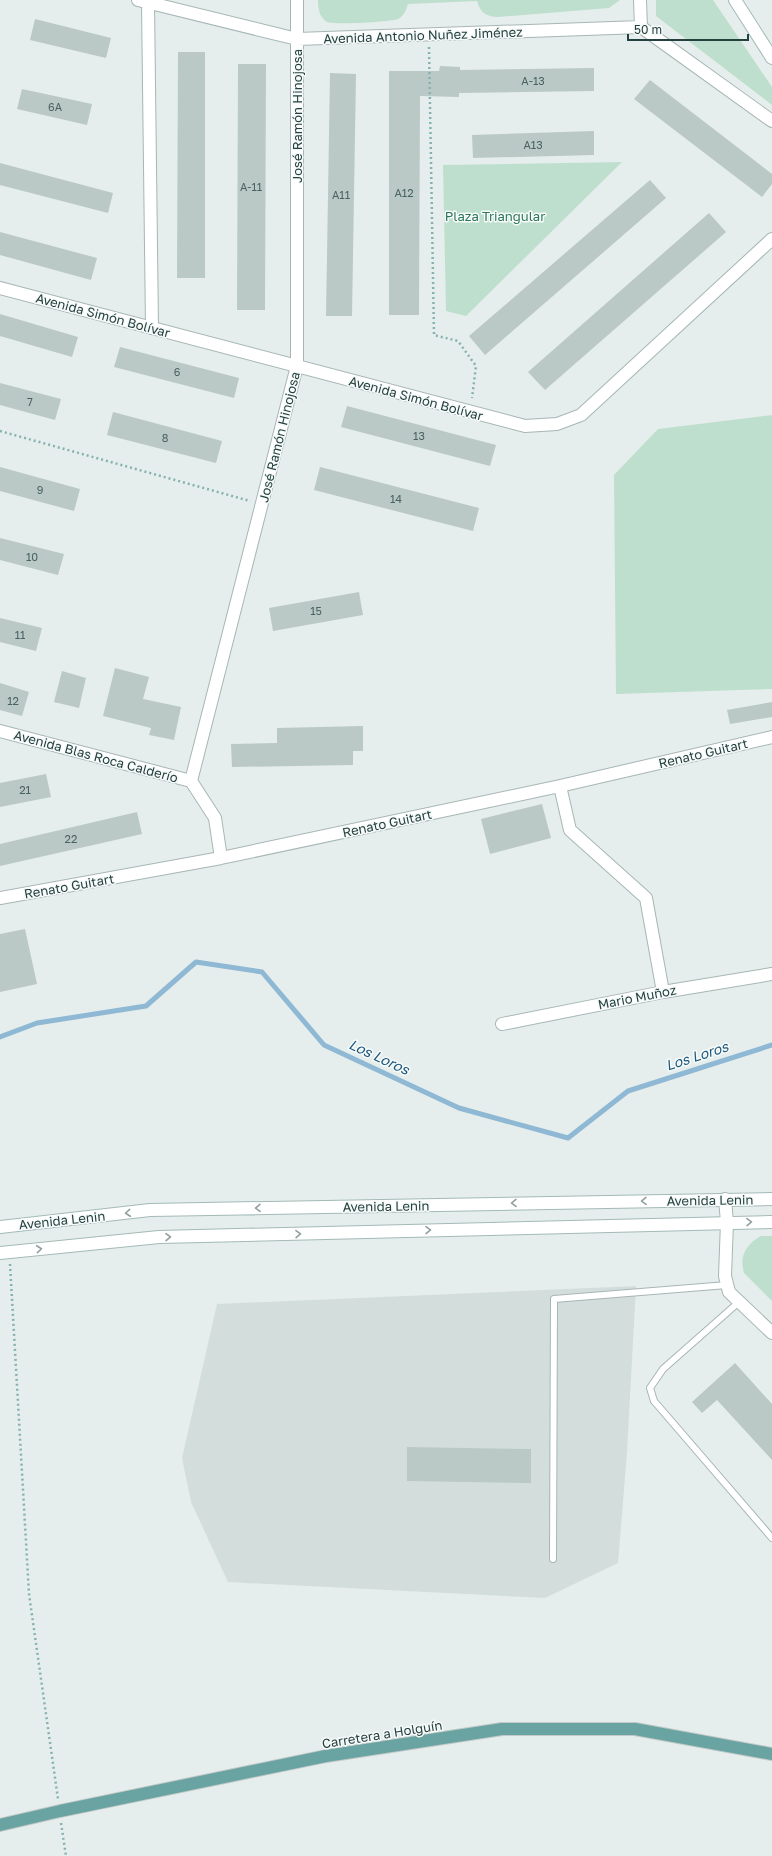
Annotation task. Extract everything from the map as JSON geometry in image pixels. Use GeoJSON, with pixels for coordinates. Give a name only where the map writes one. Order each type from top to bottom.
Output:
{"type":"FeatureCollection","features":[{"type":"Feature","properties":{"kind":"main road","name":"Carretera a Holguín"},"geometry":{"type":"LineString","coordinates":[[0,1825],[60,1811],[326,1756],[502,1728],[635,1729],[772,1754]]}},
{"type":"Feature","properties":{"kind":"street","name":"José Ramón Hinojosa"},"geometry":{"type":"LineString","coordinates":[[191,781],[297,366],[297,0]]}},
{"type":"Feature","properties":{"kind":"street"},"geometry":{"type":"LineString","coordinates":[[640,0],[641,27],[772,120]]}},
{"type":"Feature","properties":{"kind":"street"},"geometry":{"type":"LineString","coordinates":[[735,0],[772,58]]}},
{"type":"Feature","properties":{"kind":"street","name":"Avenida Antonio Nuñez Jiménez"},"geometry":{"type":"LineString","coordinates":[[143,1],[297,39],[641,27]]}},
{"type":"Feature","properties":{"kind":"street"},"geometry":{"type":"LineString","coordinates":[[143,1],[152,328]]}},
{"type":"Feature","properties":{"kind":"street","name":"Avenida Simón Bolívar"},"geometry":{"type":"LineString","coordinates":[[0,288],[525,426],[557,424],[581,415],[772,239]]}},
{"type":"Feature","properties":{"kind":"street","name":"Avenida Blas Roca Calderío"},"geometry":{"type":"LineString","coordinates":[[0,731],[191,781]]}},
{"type":"Feature","properties":{"kind":"street","name":"Renato Guitart"},"geometry":{"type":"LineString","coordinates":[[0,898],[221,858],[560,786],[772,737]]}},
{"type":"Feature","properties":{"kind":"street"},"geometry":{"type":"LineString","coordinates":[[191,781],[215,818],[221,858]]}},
{"type":"Feature","properties":{"kind":"street"},"geometry":{"type":"LineString","coordinates":[[560,786],[570,830],[646,898],[663,992]]}},
{"type":"Feature","properties":{"kind":"street","name":"Mario Muñoz"},"geometry":{"type":"LineString","coordinates":[[502,1024],[663,992],[772,974]]}},
{"type":"Feature","properties":{"kind":"street"},"geometry":{"type":"LineString","coordinates":[[724,1199],[727,1222],[725,1276],[729,1292],[772,1333]]}},
{"type":"Feature","properties":{"kind":"street","name":"Avenida Lenin"},"geometry":{"type":"LineString","coordinates":[[0,1227],[150,1210],[772,1199]]}},
{"type":"Feature","properties":{"kind":"street","name":"Avenida Lenin"},"geometry":{"type":"LineString","coordinates":[[4,1252],[159,1237],[772,1222]]}},
{"type":"Feature","properties":{"kind":"lane"},"geometry":{"type":"LineString","coordinates":[[553,1560],[554,1299],[727,1285]]}},
{"type":"Feature","properties":{"kind":"lane"},"geometry":{"type":"LineString","coordinates":[[739,1302],[663,1369],[650,1388],[654,1401],[772,1538]]}},
{"type":"Feature","properties":{"kind":"path"},"geometry":{"type":"LineString","coordinates":[[429,35],[434,335],[458,341],[476,366],[470,412]]}},
{"type":"Feature","properties":{"kind":"path"},"geometry":{"type":"LineString","coordinates":[[0,432],[262,505]]}},
{"type":"Feature","properties":{"kind":"path"},"geometry":{"type":"LineString","coordinates":[[4,1252],[29,1594],[66,1856]]}},
{"type":"Feature","properties":{"kind":"shaded area"},"geometry":{"type":"Polygon","coordinates":[[[636,1286],[627,1453],[618,1563],[545,1598],[228,1582],[191,1502],[182,1458],[217,1304],[636,1286]]]}},
{"type":"Feature","properties":{"kind":"green space"},"geometry":{"type":"Polygon","coordinates":[[[318,0],[620,0],[609,8],[498,17],[490,16],[484,13],[477,1],[408,4],[406,11],[398,19],[374,22],[331,23],[322,18],[318,6],[318,0]]]}},
{"type":"Feature","properties":{"kind":"green space"},"geometry":{"type":"Polygon","coordinates":[[[656,0],[713,0],[772,87],[772,105],[656,16],[656,0]]]}},
{"type":"Feature","properties":{"kind":"green space","name":"Plaza Triangular"},"geometry":{"type":"Polygon","coordinates":[[[622,162],[466,316],[446,311],[443,165],[622,162]]]}},
{"type":"Feature","properties":{"kind":"green space"},"geometry":{"type":"Polygon","coordinates":[[[772,415],[772,689],[616,694],[614,475],[658,429],[772,415]]]}},
{"type":"Feature","properties":{"kind":"green space"},"geometry":{"type":"Polygon","coordinates":[[[761,1236],[772,1236],[772,1301],[744,1273],[742,1262],[743,1256],[748,1247],[761,1236]]]}},
{"type":"Feature","properties":{"kind":"building"},"geometry":{"type":"Polygon","coordinates":[[[35,19],[111,38],[106,58],[30,40],[35,19]]]}},
{"type":"Feature","properties":{"kind":"building"},"geometry":{"type":"Polygon","coordinates":[[[178,52],[205,52],[205,278],[177,278],[178,52]]]}},
{"type":"Feature","properties":{"kind":"building"},"geometry":{"type":"Polygon","coordinates":[[[238,64],[266,64],[265,310],[237,310],[238,64]]]}},
{"type":"Feature","properties":{"kind":"building"},"geometry":{"type":"Polygon","coordinates":[[[440,66],[460,67],[460,70],[594,68],[594,91],[459,93],[459,97],[420,96],[419,315],[389,315],[389,71],[439,71],[440,66]]]}},
{"type":"Feature","properties":{"kind":"building"},"geometry":{"type":"Polygon","coordinates":[[[330,73],[356,74],[352,316],[326,316],[330,73]]]}},
{"type":"Feature","properties":{"kind":"building"},"geometry":{"type":"Polygon","coordinates":[[[650,80],[772,174],[772,184],[762,197],[634,99],[650,80]]]}},
{"type":"Feature","properties":{"kind":"building"},"geometry":{"type":"Polygon","coordinates":[[[22,89],[92,104],[87,125],[17,109],[22,89]]]}},
{"type":"Feature","properties":{"kind":"building"},"geometry":{"type":"Polygon","coordinates":[[[594,131],[594,155],[473,158],[472,135],[594,131]]]}},
{"type":"Feature","properties":{"kind":"building"},"geometry":{"type":"Polygon","coordinates":[[[0,163],[113,193],[108,213],[0,185],[0,163]]]}},
{"type":"Feature","properties":{"kind":"building"},"geometry":{"type":"Polygon","coordinates":[[[650,180],[666,198],[485,355],[469,336],[650,180]]]}},
{"type":"Feature","properties":{"kind":"building"},"geometry":{"type":"Polygon","coordinates":[[[709,213],[726,232],[545,390],[528,372],[709,213]]]}},
{"type":"Feature","properties":{"kind":"building"},"geometry":{"type":"Polygon","coordinates":[[[0,232],[97,258],[91,280],[0,255],[0,232]]]}},
{"type":"Feature","properties":{"kind":"building"},"geometry":{"type":"Polygon","coordinates":[[[0,314],[78,337],[72,357],[0,336],[0,314]]]}},
{"type":"Feature","properties":{"kind":"building"},"geometry":{"type":"Polygon","coordinates":[[[120,347],[239,378],[234,398],[114,367],[120,347]]]}},
{"type":"Feature","properties":{"kind":"building"},"geometry":{"type":"Polygon","coordinates":[[[0,383],[61,399],[55,420],[0,405],[0,383]]]}},
{"type":"Feature","properties":{"kind":"building"},"geometry":{"type":"Polygon","coordinates":[[[347,406],[496,445],[490,466],[341,427],[347,406]]]}},
{"type":"Feature","properties":{"kind":"building"},"geometry":{"type":"Polygon","coordinates":[[[113,412],[222,441],[216,463],[107,435],[113,412]]]}},
{"type":"Feature","properties":{"kind":"building"},"geometry":{"type":"Polygon","coordinates":[[[0,467],[80,489],[74,511],[0,491],[0,467]]]}},
{"type":"Feature","properties":{"kind":"building"},"geometry":{"type":"Polygon","coordinates":[[[320,467],[479,508],[473,531],[314,490],[320,467]]]}},
{"type":"Feature","properties":{"kind":"building"},"geometry":{"type":"Polygon","coordinates":[[[0,538],[64,554],[58,575],[0,560],[0,538]]]}},
{"type":"Feature","properties":{"kind":"building"},"geometry":{"type":"Polygon","coordinates":[[[359,592],[363,615],[273,631],[269,608],[359,592]]]}},
{"type":"Feature","properties":{"kind":"building"},"geometry":{"type":"Polygon","coordinates":[[[0,618],[42,628],[36,651],[0,642],[0,618]]]}},
{"type":"Feature","properties":{"kind":"building"},"geometry":{"type":"Polygon","coordinates":[[[115,668],[149,677],[143,699],[181,707],[174,740],[149,735],[151,728],[103,716],[115,668]]]}},
{"type":"Feature","properties":{"kind":"building"},"geometry":{"type":"Polygon","coordinates":[[[62,671],[86,678],[79,708],[54,702],[62,671]]]}},
{"type":"Feature","properties":{"kind":"building"},"geometry":{"type":"Polygon","coordinates":[[[0,683],[29,692],[22,716],[0,710],[0,683]]]}},
{"type":"Feature","properties":{"kind":"building"},"geometry":{"type":"Polygon","coordinates":[[[772,702],[772,717],[730,724],[727,710],[772,702]]]}},
{"type":"Feature","properties":{"kind":"building"},"geometry":{"type":"Polygon","coordinates":[[[363,726],[363,751],[353,751],[353,765],[232,767],[231,744],[277,743],[277,728],[363,726]]]}},
{"type":"Feature","properties":{"kind":"building"},"geometry":{"type":"Polygon","coordinates":[[[46,774],[51,797],[0,807],[0,783],[46,774]]]}},
{"type":"Feature","properties":{"kind":"building"},"geometry":{"type":"Polygon","coordinates":[[[542,804],[551,838],[490,854],[481,819],[542,804]]]}},
{"type":"Feature","properties":{"kind":"building"},"geometry":{"type":"Polygon","coordinates":[[[137,812],[142,834],[0,866],[0,844],[137,812]]]}},
{"type":"Feature","properties":{"kind":"building"},"geometry":{"type":"Polygon","coordinates":[[[25,929],[37,984],[0,992],[0,934],[25,929]]]}},
{"type":"Feature","properties":{"kind":"building"},"geometry":{"type":"Polygon","coordinates":[[[735,1363],[772,1404],[772,1460],[717,1400],[702,1413],[692,1402],[735,1363]]]}},
{"type":"Feature","properties":{"kind":"building"},"geometry":{"type":"Polygon","coordinates":[[[407,1447],[531,1449],[531,1483],[407,1481],[407,1447]]]}},
{"type":"Feature","properties":{"kind":"waterway","name":"Los Loros"},"geometry":{"type":"LineString","coordinates":[[0,1037],[37,1023],[146,1006],[196,962],[262,972],[324,1045],[459,1108],[568,1138],[628,1091],[772,1045]]}}]}
